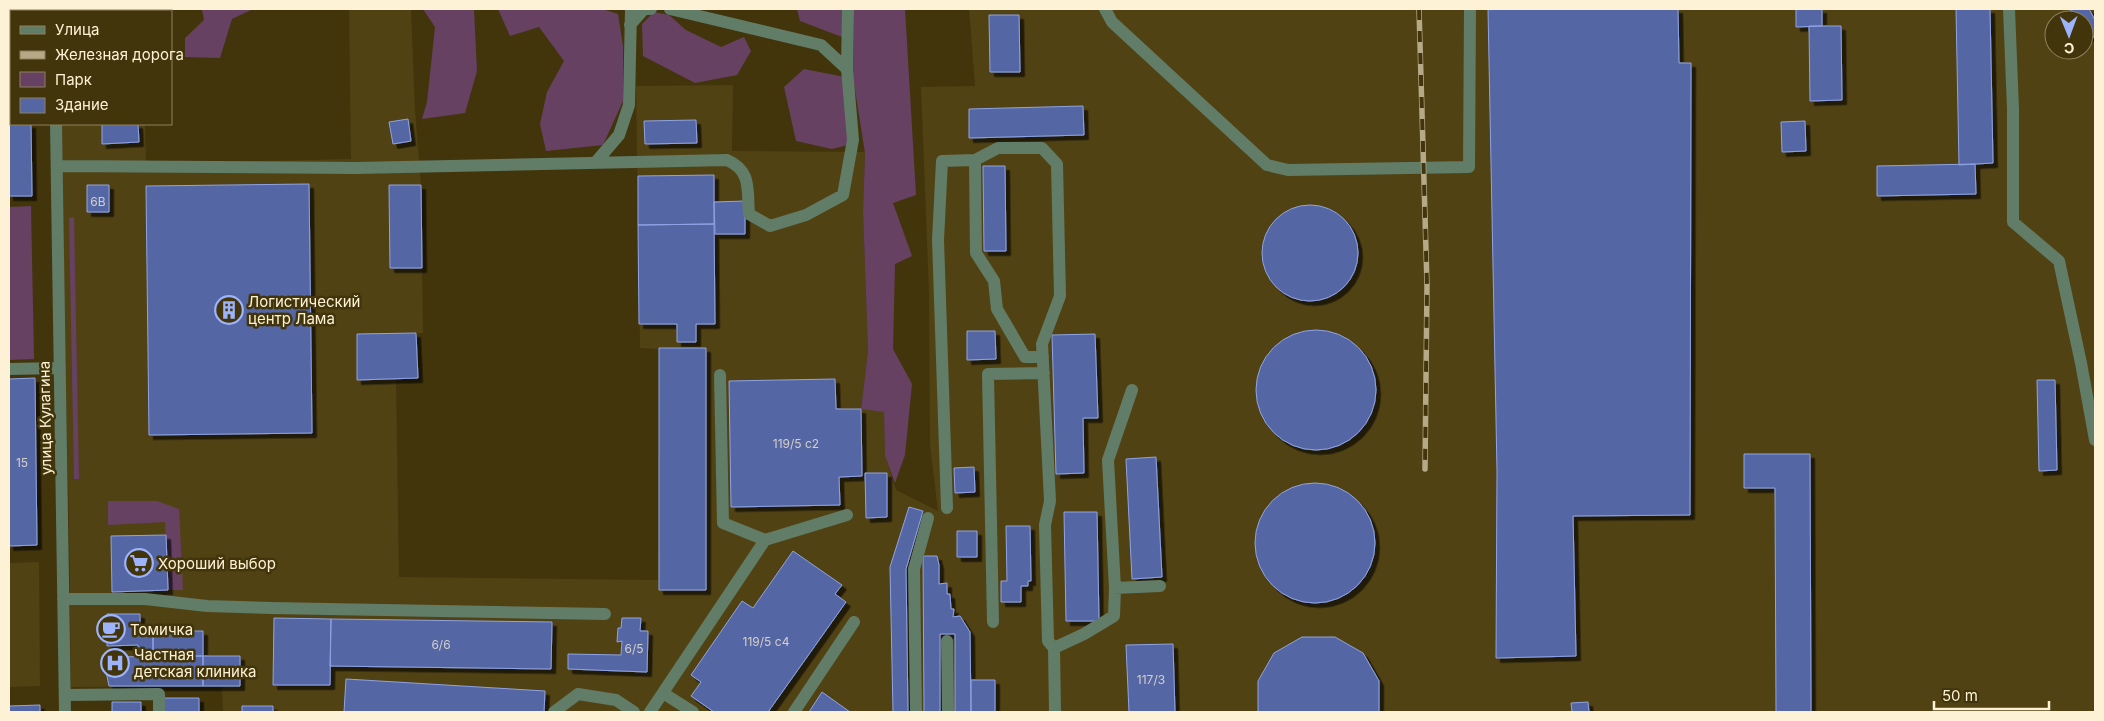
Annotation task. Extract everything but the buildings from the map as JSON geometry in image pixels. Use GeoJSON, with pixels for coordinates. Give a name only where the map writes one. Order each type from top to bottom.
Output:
{"type":"FeatureCollection","features":[{"type":"Feature","properties":{"kind":"street"},"geometry":{"type":"LineString","coordinates":[[596,162],[619,134],[629,105],[631,9]]}},
{"type":"Feature","properties":{"kind":"street"},"geometry":{"type":"LineString","coordinates":[[630,25],[644,9],[651,9]]}},
{"type":"Feature","properties":{"kind":"street"},"geometry":{"type":"LineString","coordinates":[[670,9],[821,45],[847,69]]}},
{"type":"Feature","properties":{"kind":"street"},"geometry":{"type":"LineString","coordinates":[[57,166],[356,168],[727,160],[737,164],[744,172],[747,181],[749,214],[770,226],[806,215],[843,195],[853,140],[847,69],[848,9]]}},
{"type":"Feature","properties":{"kind":"street"},"geometry":{"type":"LineString","coordinates":[[1105,9],[1112,22],[1267,165],[1288,170],[1469,167],[1470,9]]}},
{"type":"Feature","properties":{"kind":"street"},"geometry":{"type":"LineString","coordinates":[[2009,9],[2013,110],[2012,222],[2059,261],[2082,363],[2095,440]]}},
{"type":"Feature","properties":{"kind":"street","name":"улица Кулагина"},"geometry":{"type":"LineString","coordinates":[[56,125],[65,712]]}},
{"type":"Feature","properties":{"kind":"street"},"geometry":{"type":"LineString","coordinates":[[948,508],[938,240],[942,161],[975,160],[998,148],[1042,148],[1057,164],[1060,296],[1042,344],[1050,500],[1044,525],[1048,641],[1054,648],[1055,712]]}},
{"type":"Feature","properties":{"kind":"street"},"geometry":{"type":"LineString","coordinates":[[975,160],[976,253],[994,281],[997,310],[1025,357],[1043,357]]}},
{"type":"Feature","properties":{"kind":"street"},"geometry":{"type":"LineString","coordinates":[[9,369],[60,368]]}},
{"type":"Feature","properties":{"kind":"street"},"geometry":{"type":"LineString","coordinates":[[993,622],[988,374],[1044,372]]}},
{"type":"Feature","properties":{"kind":"street"},"geometry":{"type":"LineString","coordinates":[[720,375],[723,523],[765,540]]}},
{"type":"Feature","properties":{"kind":"street"},"geometry":{"type":"LineString","coordinates":[[1054,648],[1084,634],[1114,616],[1115,588],[1108,460],[1132,390]]}},
{"type":"Feature","properties":{"kind":"street"},"geometry":{"type":"LineString","coordinates":[[650,712],[765,540],[847,514]]}},
{"type":"Feature","properties":{"kind":"street"},"geometry":{"type":"LineString","coordinates":[[916,712],[914,569],[928,518]]}},
{"type":"Feature","properties":{"kind":"street"},"geometry":{"type":"LineString","coordinates":[[1115,588],[1160,586]]}},
{"type":"Feature","properties":{"kind":"street"},"geometry":{"type":"LineString","coordinates":[[64,599],[145,599],[208,606],[271,608],[605,614]]}},
{"type":"Feature","properties":{"kind":"street"},"geometry":{"type":"LineString","coordinates":[[794,712],[854,622]]}},
{"type":"Feature","properties":{"kind":"street"},"geometry":{"type":"LineString","coordinates":[[948,641],[948,712]]}},
{"type":"Feature","properties":{"kind":"street"},"geometry":{"type":"LineString","coordinates":[[664,693],[693,712]]}},
{"type":"Feature","properties":{"kind":"street"},"geometry":{"type":"LineString","coordinates":[[65,695],[159,694],[159,712]]}},
{"type":"Feature","properties":{"kind":"street"},"geometry":{"type":"LineString","coordinates":[[554,712],[578,694],[616,700],[634,712]]}},
{"type":"Feature","properties":{"kind":"shaded area"},"geometry":{"type":"Polygon","coordinates":[[[349,9],[411,9],[415,110],[421,185],[423,333],[416,333],[418,378],[396,379],[399,577],[658,580],[659,349],[640,348],[636,86],[733,85],[732,151],[865,152],[863,211],[868,351],[861,408],[884,412],[885,456],[896,490],[938,511],[930,445],[929,293],[921,87],[975,86],[969,9],[2095,9],[2095,712],[223,712],[222,686],[71,687],[60,125],[145,125],[146,164],[351,159],[349,9]]]}},
{"type":"Feature","properties":{"kind":"shaded area"},"geometry":{"type":"Polygon","coordinates":[[[39,562],[40,686],[9,687],[9,563],[39,562]]]}},
{"type":"Feature","properties":{"kind":"green space"},"geometry":{"type":"Polygon","coordinates":[[[202,9],[253,9],[232,19],[220,58],[185,57],[185,38],[204,20],[202,9]]]}},
{"type":"Feature","properties":{"kind":"green space"},"geometry":{"type":"Polygon","coordinates":[[[423,9],[474,9],[477,71],[465,113],[422,119],[427,102],[435,27],[423,9]]]}},
{"type":"Feature","properties":{"kind":"green space"},"geometry":{"type":"Polygon","coordinates":[[[498,9],[602,9],[618,14],[623,46],[623,101],[603,145],[546,151],[540,124],[547,92],[564,61],[539,27],[510,36],[498,9]]]}},
{"type":"Feature","properties":{"kind":"green space"},"geometry":{"type":"Polygon","coordinates":[[[797,9],[842,9],[842,37],[800,21],[797,9]]]}},
{"type":"Feature","properties":{"kind":"green space"},"geometry":{"type":"Polygon","coordinates":[[[854,9],[905,9],[916,195],[893,203],[912,256],[895,264],[893,349],[912,384],[905,455],[895,483],[885,456],[884,412],[861,409],[868,351],[863,211],[865,153],[853,77],[854,9]]]}},
{"type":"Feature","properties":{"kind":"green space"},"geometry":{"type":"Polygon","coordinates":[[[654,12],[669,15],[686,30],[721,47],[744,37],[751,51],[737,75],[695,83],[643,56],[642,24],[654,12]]]}},
{"type":"Feature","properties":{"kind":"green space"},"geometry":{"type":"Polygon","coordinates":[[[804,69],[845,77],[848,145],[832,149],[796,141],[784,87],[804,69]]]}},
{"type":"Feature","properties":{"kind":"green space"},"geometry":{"type":"Polygon","coordinates":[[[31,206],[34,359],[9,360],[9,207],[31,206]]]}},
{"type":"Feature","properties":{"kind":"green space"},"geometry":{"type":"Polygon","coordinates":[[[74,217],[79,479],[74,479],[69,218],[74,217]]]}},
{"type":"Feature","properties":{"kind":"green space"},"geometry":{"type":"Polygon","coordinates":[[[108,501],[157,501],[179,509],[183,590],[168,590],[165,522],[108,525],[108,501]]]}},
{"type":"Feature","properties":{"kind":"railway"},"geometry":{"type":"LineString","coordinates":[[1419,9],[1427,285],[1425,469]]}},
{"type":"Feature","properties":{"kind":"place","name":"Логистический центр Лама"},"geometry":{"type":"Point","coordinates":[229,310]}},
{"type":"Feature","properties":{"kind":"place","name":"Хороший выбор"},"geometry":{"type":"Point","coordinates":[139,563]}},
{"type":"Feature","properties":{"kind":"place","name":"Томичка"},"geometry":{"type":"Point","coordinates":[111,629]}},
{"type":"Feature","properties":{"kind":"place","name":"Частная детская клиника"},"geometry":{"type":"Point","coordinates":[115,663]}}]}
